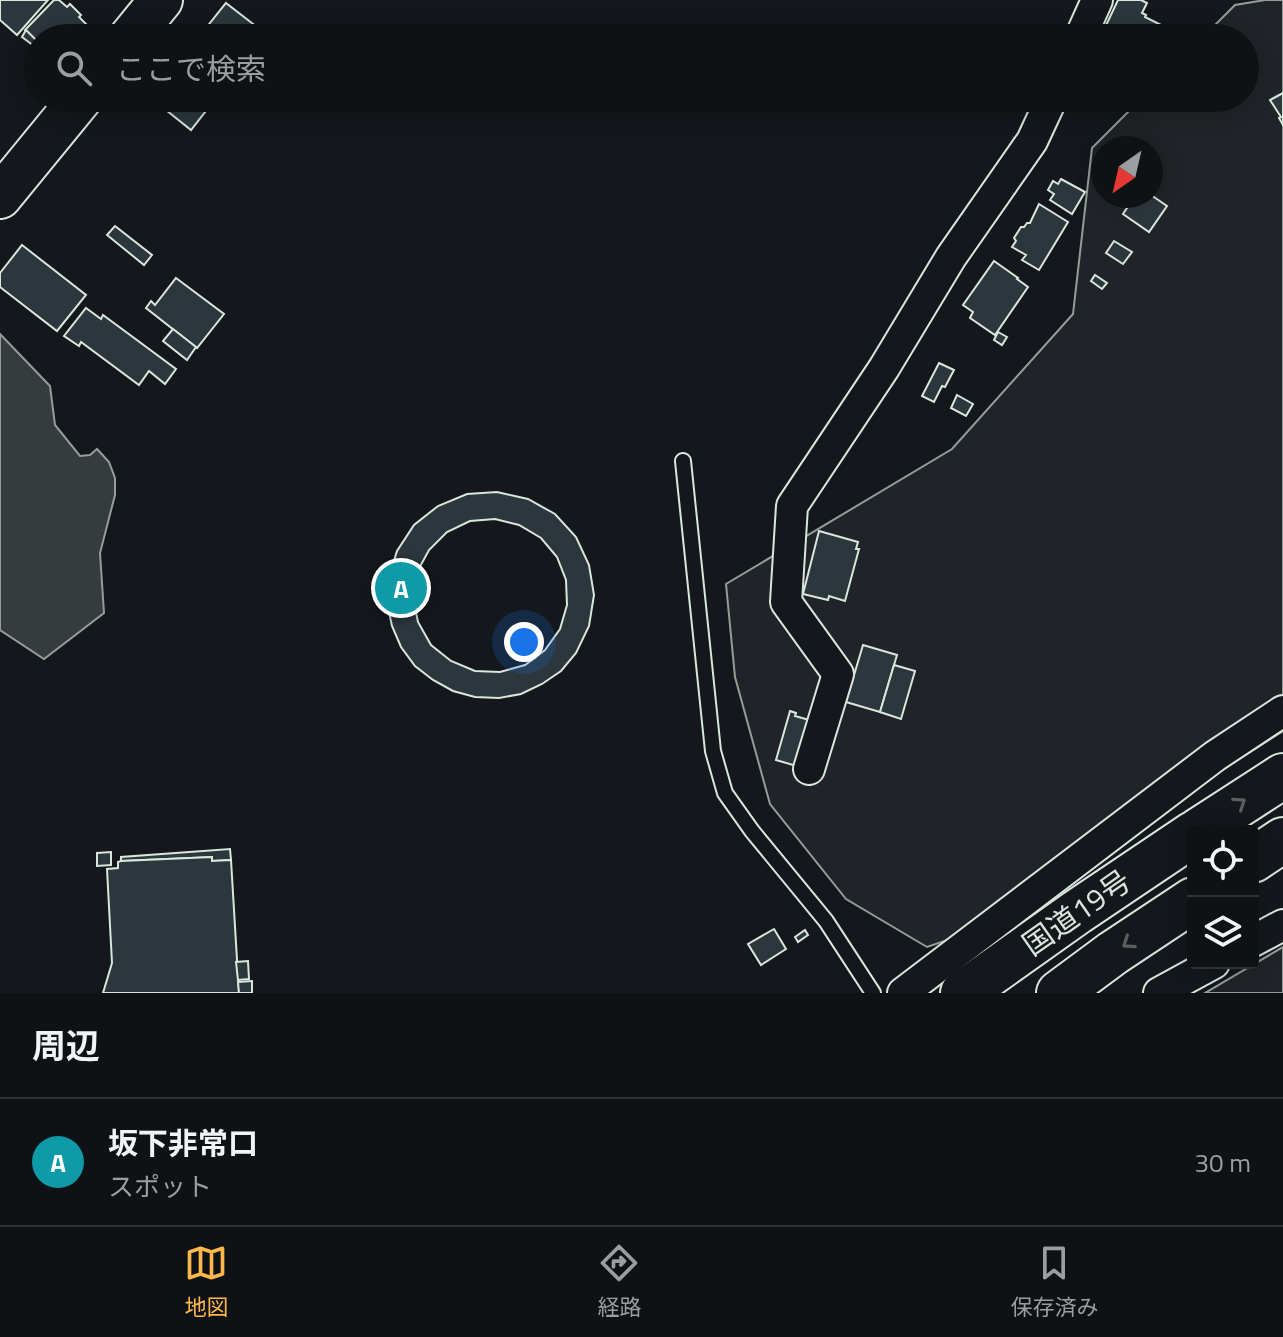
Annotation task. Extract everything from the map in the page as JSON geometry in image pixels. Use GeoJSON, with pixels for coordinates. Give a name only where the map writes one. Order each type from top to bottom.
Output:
{"type":"FeatureCollection","features":[{"type":"Feature","properties":{"kind":"highway","name":"国道19号"},"geometry":{"type":"LineString","coordinates":[[1207,825],[1283,776]]}},
{"type":"Feature","properties":{"kind":"highway","name":"国道19号"},"geometry":{"type":"LineString","coordinates":[[963,993],[1187,838]]}},
{"type":"Feature","properties":{"kind":"highway"},"geometry":{"type":"LineString","coordinates":[[1259,856],[1283,840]]}},
{"type":"Feature","properties":{"kind":"highway","name":"国道19号"},"geometry":{"type":"LineString","coordinates":[[1059,993],[1187,904]]}},
{"type":"Feature","properties":{"kind":"main road"},"geometry":{"type":"LineString","coordinates":[[141,24],[161,0]]}},
{"type":"Feature","properties":{"kind":"main road"},"geometry":{"type":"LineString","coordinates":[[0,197],[70,112]]}},
{"type":"Feature","properties":{"kind":"street"},"geometry":{"type":"LineString","coordinates":[[1086,24],[1097,0]]}},
{"type":"Feature","properties":{"kind":"street"},"geometry":{"type":"LineString","coordinates":[[809,769],[838,674],[786,602],[792,506],[884,368],[951,257],[1032,141],[1045,112]]}},
{"type":"Feature","properties":{"kind":"street"},"geometry":{"type":"LineString","coordinates":[[903,993],[1215,756],[1283,711]]}},
{"type":"Feature","properties":{"kind":"street"},"geometry":{"type":"LineString","coordinates":[[1259,938],[1283,925]]}},
{"type":"Feature","properties":{"kind":"street"},"geometry":{"type":"LineString","coordinates":[[1159,993],[1203,969]]}},
{"type":"Feature","properties":{"kind":"lane"},"geometry":{"type":"LineString","coordinates":[[683,461],[713,751],[725,793],[826,921],[873,993]]}},
{"type":"Feature","properties":{"kind":"shaded area"},"geometry":{"type":"Polygon","coordinates":[[[1283,0],[1283,731],[1158,811],[1021,915],[927,947],[846,899],[770,804],[735,677],[726,584],[952,449],[1073,314],[1091,157],[1091,208],[1163,208],[1163,136],[1104,136],[1128,112],[1259,112],[1259,24],[1216,24],[1235,5],[1283,0]]]}},
{"type":"Feature","properties":{"kind":"shaded area"},"geometry":{"type":"Polygon","coordinates":[[[0,334],[50,386],[55,425],[80,456],[90,455],[97,449],[109,462],[115,478],[115,495],[100,553],[104,613],[44,659],[0,630],[0,334]]]}},
{"type":"Feature","properties":{"kind":"shaded area"},"geometry":{"type":"Polygon","coordinates":[[[1283,947],[1283,993],[1205,993],[1246,969],[1259,969],[1259,961],[1283,947]]]}},
{"type":"Feature","properties":{"kind":"building"},"geometry":{"type":"Polygon","coordinates":[[[0,0],[48,0],[17,35],[0,20],[0,0]]]}},
{"type":"Feature","properties":{"kind":"building"},"geometry":{"type":"Polygon","coordinates":[[[54,0],[59,0],[67,7],[70,4],[86,24],[31,24],[54,0]]]}},
{"type":"Feature","properties":{"kind":"building"},"geometry":{"type":"Polygon","coordinates":[[[1118,0],[1141,0],[1147,3],[1142,13],[1145,17],[1159,24],[1107,24],[1118,0]]]}},
{"type":"Feature","properties":{"kind":"building"},"geometry":{"type":"Polygon","coordinates":[[[226,3],[253,24],[209,24],[226,3]]]}},
{"type":"Feature","properties":{"kind":"building"},"geometry":{"type":"Polygon","coordinates":[[[1283,93],[1283,125],[1270,100],[1283,93]]]}},
{"type":"Feature","properties":{"kind":"building"},"geometry":{"type":"Polygon","coordinates":[[[168,112],[205,112],[191,130],[168,112]]]}},
{"type":"Feature","properties":{"kind":"building"},"geometry":{"type":"Polygon","coordinates":[[[1061,179],[1085,192],[1072,214],[1050,200],[1054,194],[1048,190],[1053,181],[1058,184],[1061,179]]]}},
{"type":"Feature","properties":{"kind":"building"},"geometry":{"type":"Polygon","coordinates":[[[1163,203],[1167,206],[1149,232],[1123,214],[1127,208],[1163,208],[1163,203]]]}},
{"type":"Feature","properties":{"kind":"building"},"geometry":{"type":"Polygon","coordinates":[[[1039,204],[1068,222],[1039,270],[1022,260],[1026,255],[1012,247],[1016,241],[1014,238],[1021,227],[1030,223],[1039,204]]]}},
{"type":"Feature","properties":{"kind":"building"},"geometry":{"type":"Polygon","coordinates":[[[115,226],[152,255],[144,265],[107,235],[115,226]]]}},
{"type":"Feature","properties":{"kind":"building"},"geometry":{"type":"Polygon","coordinates":[[[1114,241],[1132,252],[1123,264],[1106,253],[1114,241]]]}},
{"type":"Feature","properties":{"kind":"building"},"geometry":{"type":"Polygon","coordinates":[[[22,245],[86,295],[57,331],[0,287],[0,273],[22,245]]]}},
{"type":"Feature","properties":{"kind":"building"},"geometry":{"type":"Polygon","coordinates":[[[994,261],[1028,287],[995,335],[970,318],[973,312],[963,305],[994,261]]]}},
{"type":"Feature","properties":{"kind":"building"},"geometry":{"type":"Polygon","coordinates":[[[1095,275],[1107,283],[1102,289],[1091,281],[1095,275]]]}},
{"type":"Feature","properties":{"kind":"building"},"geometry":{"type":"Polygon","coordinates":[[[176,278],[224,314],[197,348],[146,308],[151,301],[155,305],[176,278]]]}},
{"type":"Feature","properties":{"kind":"building"},"geometry":{"type":"Polygon","coordinates":[[[86,308],[101,319],[103,315],[176,369],[165,384],[149,371],[139,385],[81,342],[79,346],[64,336],[86,308]]]}},
{"type":"Feature","properties":{"kind":"building"},"geometry":{"type":"Polygon","coordinates":[[[173,329],[196,347],[187,360],[163,341],[173,329]]]}},
{"type":"Feature","properties":{"kind":"building"},"geometry":{"type":"Polygon","coordinates":[[[998,332],[1007,337],[1002,345],[994,340],[998,332]]]}},
{"type":"Feature","properties":{"kind":"building"},"geometry":{"type":"Polygon","coordinates":[[[939,363],[954,370],[934,402],[922,396],[939,363]]]}},
{"type":"Feature","properties":{"kind":"building"},"geometry":{"type":"Polygon","coordinates":[[[957,395],[973,404],[966,416],[951,408],[957,395]]]}},
{"type":"Feature","properties":{"kind":"building"},"geometry":{"type":"Polygon","coordinates":[[[497,492],[528,499],[555,514],[576,537],[589,565],[594,595],[589,626],[576,653],[561,671],[521,694],[499,698],[475,697],[453,691],[415,666],[401,647],[392,626],[387,603],[388,580],[397,551],[414,525],[438,506],[467,494],[497,492]],[[495,519],[470,521],[447,532],[429,550],[417,572],[413,598],[418,622],[431,645],[451,661],[475,671],[500,672],[525,665],[545,650],[560,629],[567,605],[566,580],[557,557],[541,538],[519,525],[495,519]]]}},
{"type":"Feature","properties":{"kind":"building"},"geometry":{"type":"Polygon","coordinates":[[[819,531],[858,542],[856,549],[859,549],[845,601],[803,594],[819,531]]]}},
{"type":"Feature","properties":{"kind":"building"},"geometry":{"type":"Polygon","coordinates":[[[863,645],[897,655],[880,712],[846,702],[863,645]]]}},
{"type":"Feature","properties":{"kind":"building"},"geometry":{"type":"Polygon","coordinates":[[[894,665],[915,671],[901,719],[880,712],[894,665]]]}},
{"type":"Feature","properties":{"kind":"building"},"geometry":{"type":"Polygon","coordinates":[[[790,711],[796,713],[795,716],[813,721],[800,767],[776,760],[790,711]]]}},
{"type":"Feature","properties":{"kind":"building"},"geometry":{"type":"Polygon","coordinates":[[[230,849],[231,860],[212,861],[212,857],[121,861],[121,857],[230,849]]]}},
{"type":"Feature","properties":{"kind":"building"},"geometry":{"type":"Polygon","coordinates":[[[111,852],[111,865],[97,866],[97,853],[111,852]]]}},
{"type":"Feature","properties":{"kind":"building"},"geometry":{"type":"Polygon","coordinates":[[[212,857],[212,861],[231,860],[239,993],[103,993],[112,963],[107,869],[118,868],[121,861],[212,857]]]}},
{"type":"Feature","properties":{"kind":"building"},"geometry":{"type":"Polygon","coordinates":[[[774,929],[786,949],[761,965],[748,944],[774,929]]]}},
{"type":"Feature","properties":{"kind":"building"},"geometry":{"type":"Polygon","coordinates":[[[805,930],[808,935],[798,942],[795,937],[805,930]]]}},
{"type":"Feature","properties":{"kind":"building"},"geometry":{"type":"Polygon","coordinates":[[[248,961],[249,979],[238,980],[236,962],[248,961]]]}},
{"type":"Feature","properties":{"kind":"building"},"geometry":{"type":"Polygon","coordinates":[[[252,981],[252,993],[239,993],[238,982],[252,981]]]}},
{"type":"Feature","properties":{"kind":"place","name":"坂下非常口"},"geometry":{"type":"Point","coordinates":[401,588]}}]}
